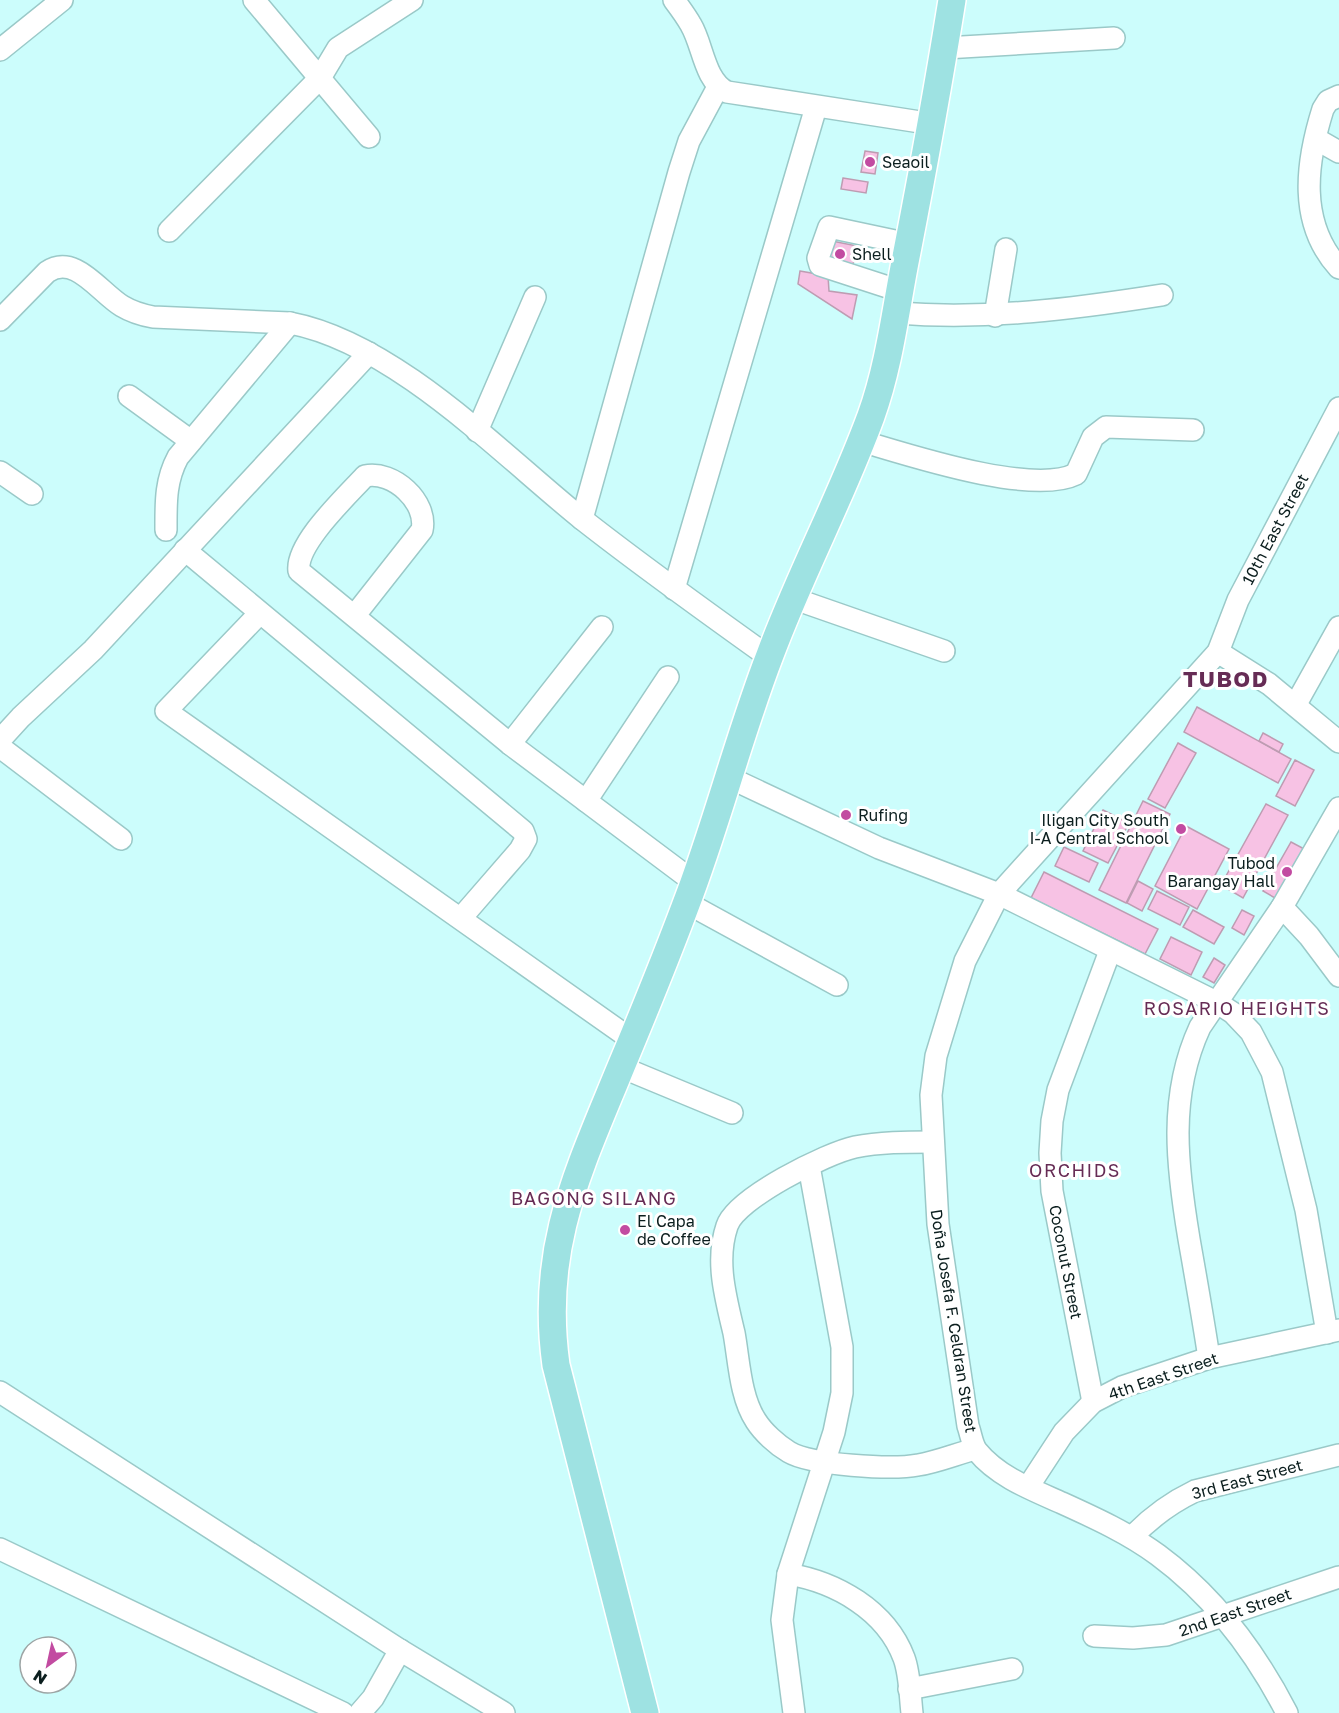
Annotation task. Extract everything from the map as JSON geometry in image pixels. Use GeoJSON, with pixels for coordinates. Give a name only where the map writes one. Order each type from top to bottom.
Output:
{"type":"FeatureCollection","features":[{"type":"Feature","properties":{"kind":"main road"},"geometry":{"type":"LineString","coordinates":[[645,1713],[556,1365],[551,1327],[551,1292],[560,1232],[585,1152],[690,892],[769,657],[792,598],[861,441],[887,363],[933,124],[952,0]]}},
{"type":"Feature","properties":{"kind":"street"},"geometry":{"type":"LineString","coordinates":[[0,50],[62,0]]}},
{"type":"Feature","properties":{"kind":"street"},"geometry":{"type":"LineString","coordinates":[[254,0],[369,137]]}},
{"type":"Feature","properties":{"kind":"street"},"geometry":{"type":"LineString","coordinates":[[169,231],[320,78],[338,48],[412,0]]}},
{"type":"Feature","properties":{"kind":"street"},"geometry":{"type":"LineString","coordinates":[[674,0],[691,25],[718,87],[727,92],[816,108],[933,124]]}},
{"type":"Feature","properties":{"kind":"street"},"geometry":{"type":"LineString","coordinates":[[945,48],[1114,38]]}},
{"type":"Feature","properties":{"kind":"street"},"geometry":{"type":"LineString","coordinates":[[582,519],[679,172],[689,141],[718,87]]}},
{"type":"Feature","properties":{"kind":"street"},"geometry":{"type":"LineString","coordinates":[[1339,96],[1328,101],[1323,109],[1307,190],[1310,211],[1320,242],[1339,268]]}},
{"type":"Feature","properties":{"kind":"street"},"geometry":{"type":"LineString","coordinates":[[675,589],[816,108]]}},
{"type":"Feature","properties":{"kind":"street"},"geometry":{"type":"LineString","coordinates":[[1316,139],[1339,152]]}},
{"type":"Feature","properties":{"kind":"street"},"geometry":{"type":"LineString","coordinates":[[909,244],[829,227],[818,258],[820,265],[898,302],[995,316],[1064,310],[1162,296]]}},
{"type":"Feature","properties":{"kind":"street"},"geometry":{"type":"LineString","coordinates":[[995,316],[1006,249]]}},
{"type":"Feature","properties":{"kind":"street"},"geometry":{"type":"LineString","coordinates":[[0,320],[47,272],[56,266],[64,265],[75,269],[121,306],[135,313],[153,317],[290,323],[328,333],[369,352],[477,431],[582,519],[769,657]]}},
{"type":"Feature","properties":{"kind":"street"},"geometry":{"type":"LineString","coordinates":[[477,431],[535,297]]}},
{"type":"Feature","properties":{"kind":"street"},"geometry":{"type":"LineString","coordinates":[[166,530],[166,493],[169,477],[178,457],[290,323]]}},
{"type":"Feature","properties":{"kind":"street"},"geometry":{"type":"LineString","coordinates":[[0,740],[21,717],[93,650],[369,352]]}},
{"type":"Feature","properties":{"kind":"street"},"geometry":{"type":"LineString","coordinates":[[129,396],[192,441]]}},
{"type":"Feature","properties":{"kind":"street","name":"10th East Street"},"geometry":{"type":"LineString","coordinates":[[1218,652],[1238,600],[1338,412]]}},
{"type":"Feature","properties":{"kind":"street"},"geometry":{"type":"LineString","coordinates":[[861,441],[943,465],[989,475],[1056,480],[1076,474],[1093,437],[1106,427],[1193,430]]}},
{"type":"Feature","properties":{"kind":"street"},"geometry":{"type":"LineString","coordinates":[[0,472],[32,494]]}},
{"type":"Feature","properties":{"kind":"street"},"geometry":{"type":"LineString","coordinates":[[355,615],[422,530],[424,519],[419,506],[404,489],[389,478],[376,474],[365,476],[314,534],[298,562],[299,571],[510,744],[586,801],[690,892],[837,985]]}},
{"type":"Feature","properties":{"kind":"street"},"geometry":{"type":"LineString","coordinates":[[185,550],[258,614],[525,834],[520,850],[461,918]]}},
{"type":"Feature","properties":{"kind":"street"},"geometry":{"type":"LineString","coordinates":[[792,598],[945,651]]}},
{"type":"Feature","properties":{"kind":"street"},"geometry":{"type":"LineString","coordinates":[[258,614],[166,711],[632,1040]]}},
{"type":"Feature","properties":{"kind":"street"},"geometry":{"type":"LineString","coordinates":[[510,744],[602,627]]}},
{"type":"Feature","properties":{"kind":"street"},"geometry":{"type":"LineString","coordinates":[[1296,704],[1339,627]]}},
{"type":"Feature","properties":{"kind":"street"},"geometry":{"type":"LineString","coordinates":[[1218,652],[1246,667],[1296,704],[1339,742]]}},
{"type":"Feature","properties":{"kind":"street","name":"Doña Josefa F. Celdran Street"},"geometry":{"type":"LineString","coordinates":[[1218,652],[999,894],[965,962],[936,1056],[931,1095],[932,1142],[938,1224],[968,1425],[975,1449],[991,1466],[1028,1487],[1132,1537],[1160,1556],[1225,1616],[1252,1652],[1287,1713]]}},
{"type":"Feature","properties":{"kind":"street"},"geometry":{"type":"LineString","coordinates":[[586,801],[668,677]]}},
{"type":"Feature","properties":{"kind":"street"},"geometry":{"type":"LineString","coordinates":[[0,747],[121,839]]}},
{"type":"Feature","properties":{"kind":"street"},"geometry":{"type":"LineString","coordinates":[[728,777],[879,848],[999,894],[1216,1002],[1233,1013],[1251,1032],[1272,1072],[1306,1209],[1333,1332]]}},
{"type":"Feature","properties":{"kind":"street"},"geometry":{"type":"LineString","coordinates":[[1209,1358],[1178,1168],[1176,1128],[1182,1077],[1191,1047],[1216,1002],[1282,907],[1339,808]]}},
{"type":"Feature","properties":{"kind":"street"},"geometry":{"type":"LineString","coordinates":[[1282,907],[1309,936],[1339,976]]}},
{"type":"Feature","properties":{"kind":"street","name":"Coconut Street"},"geometry":{"type":"LineString","coordinates":[[1093,1402],[1052,1191],[1050,1153],[1052,1121],[1058,1090],[1110,951]]}},
{"type":"Feature","properties":{"kind":"street"},"geometry":{"type":"LineString","coordinates":[[621,1067],[732,1113]]}},
{"type":"Feature","properties":{"kind":"street"},"geometry":{"type":"LineString","coordinates":[[932,1142],[857,1146],[833,1152],[744,1204],[727,1224],[722,1275],[747,1398],[755,1420],[790,1453],[825,1461],[885,1468],[918,1465],[975,1449]]}},
{"type":"Feature","properties":{"kind":"street"},"geometry":{"type":"LineString","coordinates":[[794,1713],[782,1620],[788,1574],[825,1461],[842,1393],[842,1347],[809,1166]]}},
{"type":"Feature","properties":{"kind":"street","name":"4th East Street"},"geometry":{"type":"LineString","coordinates":[[1028,1487],[1064,1432],[1093,1402],[1122,1387],[1209,1358],[1333,1332]]}},
{"type":"Feature","properties":{"kind":"street"},"geometry":{"type":"LineString","coordinates":[[0,1392],[400,1650],[504,1713]]}},
{"type":"Feature","properties":{"kind":"street","name":"3rd East Street"},"geometry":{"type":"LineString","coordinates":[[1132,1537],[1153,1516],[1174,1501],[1195,1491],[1339,1455]]}},
{"type":"Feature","properties":{"kind":"street"},"geometry":{"type":"LineString","coordinates":[[0,1549],[343,1713]]}},
{"type":"Feature","properties":{"kind":"street"},"geometry":{"type":"LineString","coordinates":[[788,1574],[812,1578],[844,1592],[870,1611],[892,1633],[905,1659],[912,1713]]}},
{"type":"Feature","properties":{"kind":"street","name":"2nd East Street"},"geometry":{"type":"LineString","coordinates":[[1094,1636],[1133,1638],[1166,1635],[1339,1577]]}},
{"type":"Feature","properties":{"kind":"street"},"geometry":{"type":"LineString","coordinates":[[360,1713],[374,1698],[400,1650]]}},
{"type":"Feature","properties":{"kind":"street"},"geometry":{"type":"LineString","coordinates":[[909,1689],[1012,1669]]}},
{"type":"Feature","properties":{"kind":"building","name":"Seaoil"},"geometry":{"type":"Polygon","coordinates":[[[865,151],[878,153],[875,174],[861,172],[865,151]]]}},
{"type":"Feature","properties":{"kind":"building"},"geometry":{"type":"Polygon","coordinates":[[[843,178],[868,182],[866,193],[841,189],[843,178]]]}},
{"type":"Feature","properties":{"kind":"building","name":"Shell"},"geometry":{"type":"Polygon","coordinates":[[[827,240],[857,246],[852,269],[823,263],[827,240]]]}},
{"type":"Feature","properties":{"kind":"building"},"geometry":{"type":"Polygon","coordinates":[[[800,271],[828,276],[829,291],[857,295],[852,319],[798,284],[800,271]]]}},
{"type":"Feature","properties":{"kind":"building"},"geometry":{"type":"Polygon","coordinates":[[[1197,707],[1291,759],[1278,783],[1184,732],[1197,707]]]}},
{"type":"Feature","properties":{"kind":"building"},"geometry":{"type":"Polygon","coordinates":[[[1263,733],[1283,744],[1279,752],[1259,741],[1263,733]]]}},
{"type":"Feature","properties":{"kind":"building"},"geometry":{"type":"Polygon","coordinates":[[[1178,743],[1196,753],[1165,808],[1148,799],[1178,743]]]}},
{"type":"Feature","properties":{"kind":"building"},"geometry":{"type":"Polygon","coordinates":[[[1295,760],[1314,770],[1295,806],[1276,796],[1295,760]]]}},
{"type":"Feature","properties":{"kind":"building"},"geometry":{"type":"Polygon","coordinates":[[[1143,801],[1170,814],[1126,903],[1099,890],[1143,801]]]}},
{"type":"Feature","properties":{"kind":"building"},"geometry":{"type":"Polygon","coordinates":[[[1266,804],[1288,815],[1243,898],[1221,885],[1266,804]]]}},
{"type":"Feature","properties":{"kind":"building"},"geometry":{"type":"Polygon","coordinates":[[[1103,810],[1129,823],[1108,863],[1083,851],[1103,810]]]}},
{"type":"Feature","properties":{"kind":"building"},"geometry":{"type":"Polygon","coordinates":[[[1186,826],[1229,849],[1197,909],[1155,886],[1186,826]]]}},
{"type":"Feature","properties":{"kind":"building","name":"Tubod Barangay Hall"},"geometry":{"type":"Polygon","coordinates":[[[1291,842],[1310,852],[1282,902],[1263,891],[1291,842]]]}},
{"type":"Feature","properties":{"kind":"building"},"geometry":{"type":"Polygon","coordinates":[[[1064,847],[1098,863],[1089,882],[1055,866],[1064,847]]]}},
{"type":"Feature","properties":{"kind":"building"},"geometry":{"type":"Polygon","coordinates":[[[1044,872],[1158,929],[1145,954],[1031,898],[1044,872]]]}},
{"type":"Feature","properties":{"kind":"building"},"geometry":{"type":"Polygon","coordinates":[[[1138,881],[1153,889],[1142,911],[1127,903],[1138,881]]]}},
{"type":"Feature","properties":{"kind":"building"},"geometry":{"type":"Polygon","coordinates":[[[1157,891],[1189,907],[1180,925],[1148,909],[1157,891]]]}},
{"type":"Feature","properties":{"kind":"building"},"geometry":{"type":"Polygon","coordinates":[[[1193,910],[1224,927],[1214,944],[1183,927],[1193,910]]]}},
{"type":"Feature","properties":{"kind":"building"},"geometry":{"type":"Polygon","coordinates":[[[1242,910],[1254,916],[1244,935],[1232,928],[1242,910]]]}},
{"type":"Feature","properties":{"kind":"building"},"geometry":{"type":"Polygon","coordinates":[[[1171,937],[1202,952],[1191,975],[1160,959],[1171,937]]]}},
{"type":"Feature","properties":{"kind":"building"},"geometry":{"type":"Polygon","coordinates":[[[1214,958],[1225,965],[1214,983],[1203,977],[1214,958]]]}},
{"type":"Feature","properties":{"kind":"place","name":"Seaoil"},"geometry":{"type":"Point","coordinates":[870,162]}},
{"type":"Feature","properties":{"kind":"place","name":"Shell"},"geometry":{"type":"Point","coordinates":[840,254]}},
{"type":"Feature","properties":{"kind":"place","name":"Rufing"},"geometry":{"type":"Point","coordinates":[846,815]}},
{"type":"Feature","properties":{"kind":"place","name":"Iligan City South I-A Central School"},"geometry":{"type":"Point","coordinates":[1181,829]}},
{"type":"Feature","properties":{"kind":"place","name":"Tubod Barangay Hall"},"geometry":{"type":"Point","coordinates":[1287,872]}},
{"type":"Feature","properties":{"kind":"place","name":"El Capa de Coffee"},"geometry":{"type":"Point","coordinates":[625,1230]}},
{"type":"Feature","properties":{"kind":"district","name":"TUBOD"},"geometry":{"type":"Point","coordinates":[1226,678]}},
{"type":"Feature","properties":{"kind":"district","name":"ROSARIO HEIGHTS"},"geometry":{"type":"Point","coordinates":[1237,1008]}},
{"type":"Feature","properties":{"kind":"district","name":"ORCHIDS"},"geometry":{"type":"Point","coordinates":[1075,1170]}},
{"type":"Feature","properties":{"kind":"district","name":"BAGONG SILANG"},"geometry":{"type":"Point","coordinates":[594,1198]}}]}
